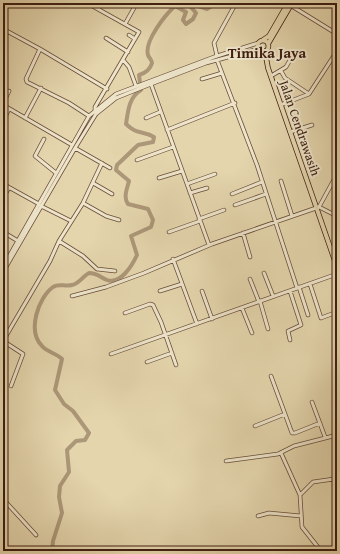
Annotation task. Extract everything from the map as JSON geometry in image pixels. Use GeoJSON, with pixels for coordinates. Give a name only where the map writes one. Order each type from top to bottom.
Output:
{"type":"FeatureCollection","features":[{"type":"Feature","properties":{"kind":"main road"},"geometry":{"type":"LineString","coordinates":[[266,57],[260,50],[258,44],[269,36],[289,4]]}},
{"type":"Feature","properties":{"kind":"main road"},"geometry":{"type":"LineString","coordinates":[[266,57],[268,46],[289,4]]}},
{"type":"Feature","properties":{"kind":"main road"},"geometry":{"type":"LineString","coordinates":[[263,40],[268,46]]}},
{"type":"Feature","properties":{"kind":"main road"},"geometry":{"type":"LineString","coordinates":[[260,50],[268,46]]}},
{"type":"Feature","properties":{"kind":"main road","name":"Jalan Cendrawasih"},"geometry":{"type":"LineString","coordinates":[[266,57],[267,64],[337,260]]}},
{"type":"Feature","properties":{"kind":"main road","name":"Jalan Cendrawasih"},"geometry":{"type":"LineString","coordinates":[[279,97],[283,104],[291,132]]}},
{"type":"Feature","properties":{"kind":"main road","name":"Jalan Cendrawasih"},"geometry":{"type":"LineString","coordinates":[[318,207],[337,267]]}},
{"type":"Feature","properties":{"kind":"street"},"geometry":{"type":"LineString","coordinates":[[87,3],[139,31],[107,89],[95,107],[95,110]]}},
{"type":"Feature","properties":{"kind":"street"},"geometry":{"type":"LineString","coordinates":[[98,9],[102,3]]}},
{"type":"Feature","properties":{"kind":"street"},"geometry":{"type":"LineString","coordinates":[[236,3],[214,43],[217,58],[235,103],[308,315]]}},
{"type":"Feature","properties":{"kind":"street"},"geometry":{"type":"LineString","coordinates":[[289,4],[337,34]]}},
{"type":"Feature","properties":{"kind":"street"},"geometry":{"type":"LineString","coordinates":[[125,24],[134,8]]}},
{"type":"Feature","properties":{"kind":"street"},"geometry":{"type":"LineString","coordinates":[[3,29],[107,89]]}},
{"type":"Feature","properties":{"kind":"street"},"geometry":{"type":"LineString","coordinates":[[129,35],[135,39]]}},
{"type":"Feature","properties":{"kind":"street"},"geometry":{"type":"LineString","coordinates":[[106,38],[128,52]]}},
{"type":"Feature","properties":{"kind":"street"},"geometry":{"type":"LineString","coordinates":[[143,86],[258,44]]}},
{"type":"Feature","properties":{"kind":"street"},"geometry":{"type":"LineString","coordinates":[[40,49],[26,80],[27,82],[41,88],[89,116]]}},
{"type":"Feature","properties":{"kind":"street"},"geometry":{"type":"LineString","coordinates":[[5,265],[74,147],[89,116],[95,110],[114,96],[150,84],[217,58],[260,50]]}},
{"type":"Feature","properties":{"kind":"street"},"geometry":{"type":"LineString","coordinates":[[283,104],[309,94],[337,50]]}},
{"type":"Feature","properties":{"kind":"street"},"geometry":{"type":"LineString","coordinates":[[272,76],[286,67],[294,53]]}},
{"type":"Feature","properties":{"kind":"street"},"geometry":{"type":"LineString","coordinates":[[123,60],[129,67],[138,87]]}},
{"type":"Feature","properties":{"kind":"street"},"geometry":{"type":"LineString","coordinates":[[281,71],[285,78],[309,94]]}},
{"type":"Feature","properties":{"kind":"street"},"geometry":{"type":"LineString","coordinates":[[202,80],[222,73]]}},
{"type":"Feature","properties":{"kind":"street"},"geometry":{"type":"LineString","coordinates":[[150,84],[209,245]]}},
{"type":"Feature","properties":{"kind":"street"},"geometry":{"type":"LineString","coordinates":[[24,118],[41,88]]}},
{"type":"Feature","properties":{"kind":"street"},"geometry":{"type":"LineString","coordinates":[[9,91],[3,104],[9,109],[110,168]]}},
{"type":"Feature","properties":{"kind":"street"},"geometry":{"type":"LineString","coordinates":[[3,272],[5,265],[40,205],[56,173],[94,116],[116,98],[128,91]]}},
{"type":"Feature","properties":{"kind":"street"},"geometry":{"type":"LineString","coordinates":[[167,130],[235,103]]}},
{"type":"Feature","properties":{"kind":"street"},"geometry":{"type":"LineString","coordinates":[[3,121],[9,109]]}},
{"type":"Feature","properties":{"kind":"street"},"geometry":{"type":"LineString","coordinates":[[146,118],[160,112]]}},
{"type":"Feature","properties":{"kind":"street"},"geometry":{"type":"LineString","coordinates":[[291,132],[312,125]]}},
{"type":"Feature","properties":{"kind":"street"},"geometry":{"type":"LineString","coordinates":[[44,138],[35,156],[56,173]]}},
{"type":"Feature","properties":{"kind":"street"},"geometry":{"type":"LineString","coordinates":[[137,160],[173,147]]}},
{"type":"Feature","properties":{"kind":"street"},"geometry":{"type":"LineString","coordinates":[[10,386],[23,354],[3,341],[50,261],[59,241],[83,203],[102,163]]}},
{"type":"Feature","properties":{"kind":"street"},"geometry":{"type":"LineString","coordinates":[[159,178],[182,171]]}},
{"type":"Feature","properties":{"kind":"street"},"geometry":{"type":"LineString","coordinates":[[187,184],[215,174]]}},
{"type":"Feature","properties":{"kind":"street"},"geometry":{"type":"LineString","coordinates":[[72,296],[144,273],[173,259],[209,245],[318,207],[337,175]]}},
{"type":"Feature","properties":{"kind":"street"},"geometry":{"type":"LineString","coordinates":[[281,180],[292,216]]}},
{"type":"Feature","properties":{"kind":"street"},"geometry":{"type":"LineString","coordinates":[[232,194],[262,182]]}},
{"type":"Feature","properties":{"kind":"street"},"geometry":{"type":"LineString","coordinates":[[93,183],[112,194]]}},
{"type":"Feature","properties":{"kind":"street"},"geometry":{"type":"LineString","coordinates":[[3,184],[71,221]]}},
{"type":"Feature","properties":{"kind":"street"},"geometry":{"type":"LineString","coordinates":[[3,196],[9,188]]}},
{"type":"Feature","properties":{"kind":"street"},"geometry":{"type":"LineString","coordinates":[[190,193],[207,188]]}},
{"type":"Feature","properties":{"kind":"street"},"geometry":{"type":"LineString","coordinates":[[236,205],[266,194]]}},
{"type":"Feature","properties":{"kind":"street"},"geometry":{"type":"LineString","coordinates":[[83,203],[106,216],[119,220]]}},
{"type":"Feature","properties":{"kind":"street"},"geometry":{"type":"LineString","coordinates":[[318,207],[337,216]]}},
{"type":"Feature","properties":{"kind":"street"},"geometry":{"type":"LineString","coordinates":[[169,232],[224,210]]}},
{"type":"Feature","properties":{"kind":"street"},"geometry":{"type":"LineString","coordinates":[[3,232],[18,241]]}},
{"type":"Feature","properties":{"kind":"street"},"geometry":{"type":"LineString","coordinates":[[243,233],[250,257]]}},
{"type":"Feature","properties":{"kind":"street"},"geometry":{"type":"LineString","coordinates":[[59,241],[83,256],[97,269],[115,271]]}},
{"type":"Feature","properties":{"kind":"street"},"geometry":{"type":"LineString","coordinates":[[173,259],[197,324]]}},
{"type":"Feature","properties":{"kind":"street"},"geometry":{"type":"LineString","coordinates":[[264,273],[273,296]]}},
{"type":"Feature","properties":{"kind":"street"},"geometry":{"type":"LineString","coordinates":[[111,354],[166,336],[337,274]]}},
{"type":"Feature","properties":{"kind":"street"},"geometry":{"type":"LineString","coordinates":[[250,279],[268,329]]}},
{"type":"Feature","properties":{"kind":"street"},"geometry":{"type":"LineString","coordinates":[[160,291],[182,284]]}},
{"type":"Feature","properties":{"kind":"street"},"geometry":{"type":"LineString","coordinates":[[310,284],[320,317],[337,312]]}},
{"type":"Feature","properties":{"kind":"street"},"geometry":{"type":"LineString","coordinates":[[290,290],[301,324],[287,332],[290,340]]}},
{"type":"Feature","properties":{"kind":"street"},"geometry":{"type":"LineString","coordinates":[[202,291],[212,319]]}},
{"type":"Feature","properties":{"kind":"street"},"geometry":{"type":"LineString","coordinates":[[125,313],[152,304],[166,336],[176,365]]}},
{"type":"Feature","properties":{"kind":"street"},"geometry":{"type":"LineString","coordinates":[[242,308],[252,333]]}},
{"type":"Feature","properties":{"kind":"street"},"geometry":{"type":"LineString","coordinates":[[147,362],[172,353]]}},
{"type":"Feature","properties":{"kind":"street"},"geometry":{"type":"LineString","coordinates":[[271,376],[285,414],[294,433],[320,423]]}},
{"type":"Feature","properties":{"kind":"street"},"geometry":{"type":"LineString","coordinates":[[312,402],[325,437]]}},
{"type":"Feature","properties":{"kind":"street"},"geometry":{"type":"LineString","coordinates":[[255,426],[285,414]]}},
{"type":"Feature","properties":{"kind":"street"},"geometry":{"type":"LineString","coordinates":[[226,461],[281,453],[294,446],[337,435]]}},
{"type":"Feature","properties":{"kind":"street"},"geometry":{"type":"LineString","coordinates":[[281,453],[300,494],[303,529],[321,551]]}},
{"type":"Feature","properties":{"kind":"street"},"geometry":{"type":"LineString","coordinates":[[300,494],[313,482],[335,478],[337,500]]}},
{"type":"Feature","properties":{"kind":"street"},"geometry":{"type":"LineString","coordinates":[[3,499],[36,535]]}},
{"type":"Feature","properties":{"kind":"street"},"geometry":{"type":"LineString","coordinates":[[258,516],[269,513],[301,516]]}},
{"type":"Feature","properties":{"kind":"street"},"geometry":{"type":"LineString","coordinates":[[331,551],[337,547]]}},
{"type":"Feature","properties":{"kind":"waterway"},"geometry":{"type":"LineString","coordinates":[[52,551],[53,541],[62,513],[59,497],[60,486],[69,472],[67,450],[76,441],[85,440],[89,433],[73,411],[64,404],[55,390],[62,359],[44,348],[38,340],[35,332],[36,315],[43,299],[53,287],[58,285],[74,284],[79,282],[89,273],[96,274],[107,280],[116,280],[125,274],[132,264],[137,255],[131,236],[151,227],[153,220],[148,209],[128,204],[126,190],[129,181],[116,170],[117,165],[138,145],[153,142],[154,137],[133,130],[126,124],[128,109],[134,96],[141,90],[139,75],[147,71],[152,63],[148,55],[149,43],[161,21],[175,6],[186,12],[183,20],[186,24],[193,19],[196,13],[190,6],[193,4],[207,9],[217,3]]}},
{"type":"Feature","properties":{"kind":"district","name":"Timika Jaya"},"geometry":{"type":"Point","coordinates":[267,52]}}]}
